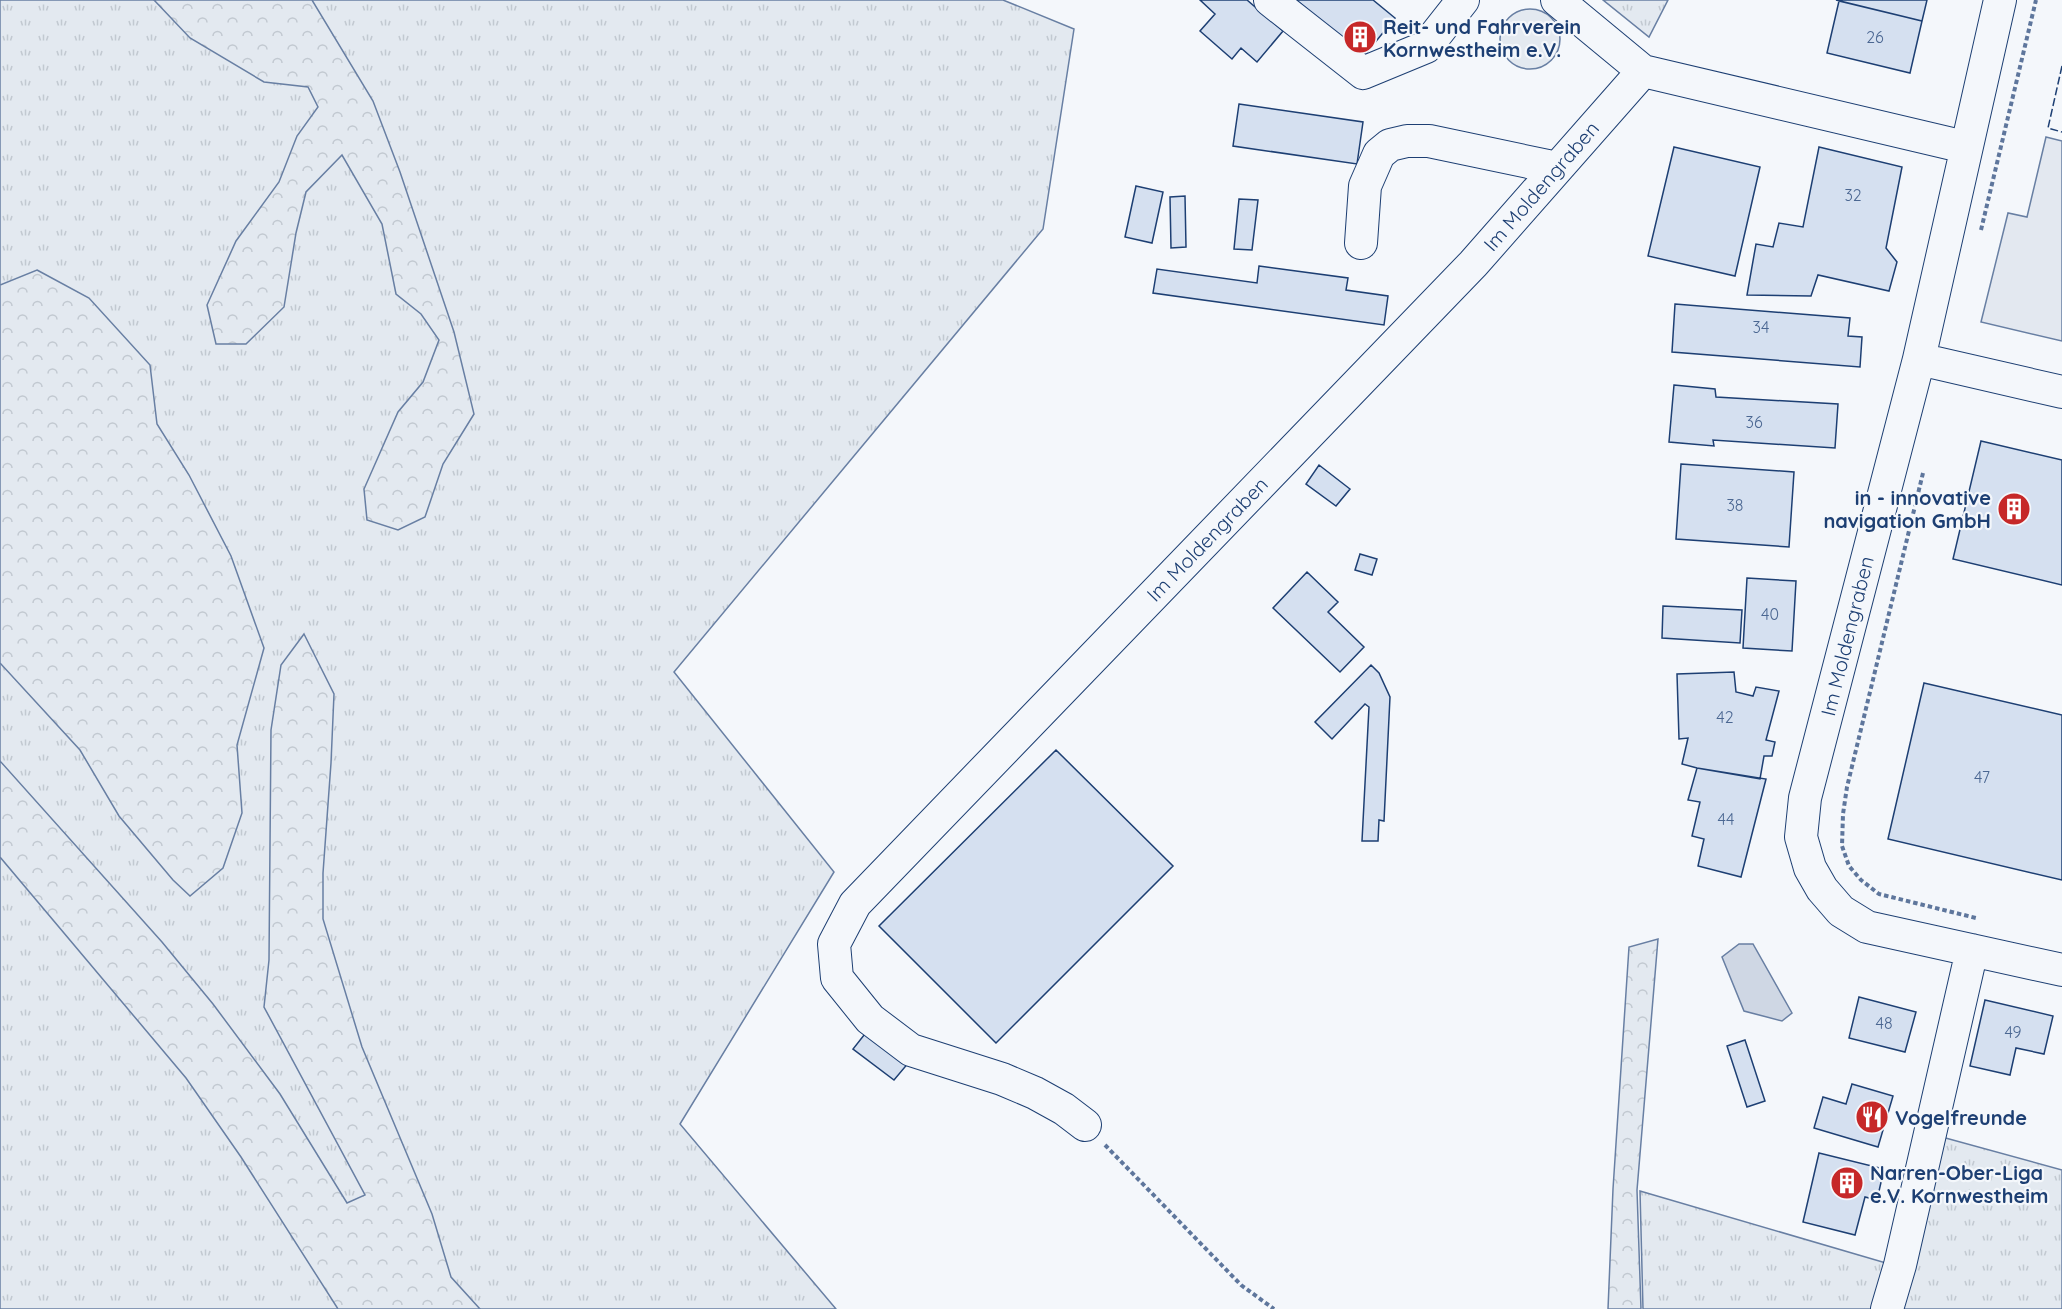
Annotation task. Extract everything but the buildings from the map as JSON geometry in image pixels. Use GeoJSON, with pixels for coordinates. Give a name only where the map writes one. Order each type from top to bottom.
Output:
{"type":"FeatureCollection","features":[{"type":"Feature","properties":{"kind":"street"},"geometry":{"type":"LineString","coordinates":[[1270,0],[1363,73],[1425,47],[1463,0]]}},
{"type":"Feature","properties":{"kind":"street"},"geometry":{"type":"LineString","coordinates":[[1557,0],[1642,71],[1965,147]]}},
{"type":"Feature","properties":{"kind":"street","name":"Im Moldengraben"},"geometry":{"type":"LineString","coordinates":[[2000,0],[1919,359],[1805,798],[1801,837],[1810,868],[1822,889],[1841,911],[1867,927],[2062,970]]}},
{"type":"Feature","properties":{"kind":"street","name":"Im Moldengraben"},"geometry":{"type":"LineString","coordinates":[[1085,1125],[1064,1109],[1035,1093],[1002,1079],[911,1050],[870,1019],[837,978],[834,944],[855,904],[1473,264],[1642,71]]}},
{"type":"Feature","properties":{"kind":"street"},"geometry":{"type":"LineString","coordinates":[[1361,243],[1365,186],[1379,154],[1390,145],[1407,141],[1429,141],[1557,168]]}},
{"type":"Feature","properties":{"kind":"street"},"geometry":{"type":"LineString","coordinates":[[1919,359],[2062,392]]}},
{"type":"Feature","properties":{"kind":"street"},"geometry":{"type":"LineString","coordinates":[[1887,1309],[1908,1232],[1972,950]]}},
{"type":"Feature","properties":{"kind":"path"},"geometry":{"type":"LineString","coordinates":[[1979,240],[2036,0]]}},
{"type":"Feature","properties":{"kind":"path"},"geometry":{"type":"LineString","coordinates":[[1924,466],[1847,787],[1842,846],[1849,866],[1861,880],[1879,894],[1978,918],[1972,950]]}},
{"type":"Feature","properties":{"kind":"path"},"geometry":{"type":"LineString","coordinates":[[1085,1125],[1241,1285],[1274,1309]]}},
{"type":"Feature","properties":{"kind":"green space"},"geometry":{"type":"Polygon","coordinates":[[[0,0],[1003,0],[1074,29],[1043,229],[674,672],[834,872],[680,1124],[836,1309],[0,1309],[0,0]]]}},
{"type":"Feature","properties":{"kind":"green space"},"geometry":{"type":"Polygon","coordinates":[[[154,0],[312,0],[373,101],[400,172],[454,332],[474,414],[443,464],[425,517],[398,530],[367,520],[364,489],[398,412],[423,382],[439,340],[421,314],[396,294],[382,224],[342,155],[306,192],[296,233],[284,307],[246,344],[216,344],[207,305],[236,241],[279,182],[297,136],[318,107],[308,87],[264,82],[190,38],[154,0]]]}},
{"type":"Feature","properties":{"kind":"green space"},"geometry":{"type":"Polygon","coordinates":[[[1603,0],[1668,0],[1649,37],[1603,0]]]}},
{"type":"Feature","properties":{"kind":"green space"},"geometry":{"type":"Polygon","coordinates":[[[1530,9],[1547,14],[1555,22],[1560,39],[1555,56],[1547,64],[1530,69],[1513,64],[1505,56],[1500,39],[1505,22],[1513,14],[1530,9]]]}},
{"type":"Feature","properties":{"kind":"green space"},"geometry":{"type":"Polygon","coordinates":[[[37,270],[89,298],[150,365],[157,424],[189,475],[231,556],[264,648],[237,745],[242,813],[223,868],[190,896],[173,880],[119,816],[80,750],[0,663],[0,285],[37,270]]]}},
{"type":"Feature","properties":{"kind":"green space"},"geometry":{"type":"Polygon","coordinates":[[[304,634],[334,694],[323,873],[323,919],[362,1047],[432,1214],[451,1277],[480,1309],[338,1309],[241,1157],[186,1078],[0,857],[0,761],[162,942],[213,1004],[280,1094],[347,1203],[365,1195],[264,1007],[269,960],[271,730],[281,665],[304,634]]]}},
{"type":"Feature","properties":{"kind":"green space"},"geometry":{"type":"Polygon","coordinates":[[[1658,939],[1637,1190],[1641,1309],[1608,1309],[1613,1189],[1629,947],[1658,939]]]}},
{"type":"Feature","properties":{"kind":"green space"},"geometry":{"type":"Polygon","coordinates":[[[1931,1134],[2062,1170],[2062,1309],[1887,1309],[1931,1134]]]}},
{"type":"Feature","properties":{"kind":"green space"},"geometry":{"type":"Polygon","coordinates":[[[1640,1191],[1886,1263],[1874,1309],[1643,1309],[1640,1191]]]}},
{"type":"Feature","properties":{"kind":"shaded area"},"geometry":{"type":"Polygon","coordinates":[[[2046,137],[2062,141],[2062,341],[1981,322],[2008,213],[2027,217],[2046,137]]]}},
{"type":"Feature","properties":{"kind":"shaded area"},"geometry":{"type":"Polygon","coordinates":[[[1739,944],[1753,944],[1792,1013],[1782,1021],[1744,1011],[1722,957],[1739,944]]]}},
{"type":"Feature","properties":{"kind":"fence"},"geometry":{"type":"LineString","coordinates":[[2062,66],[2048,128],[2062,132]]}},
{"type":"Feature","properties":{"kind":"place","name":"Reit- und Fahrverein Kornwestheim e.V."},"geometry":{"type":"Point","coordinates":[1360,37]}},
{"type":"Feature","properties":{"kind":"place","name":"in - innovative navigation GmbH"},"geometry":{"type":"Point","coordinates":[2014,509]}},
{"type":"Feature","properties":{"kind":"place","name":"Vogelfreunde"},"geometry":{"type":"Point","coordinates":[1872,1117]}},
{"type":"Feature","properties":{"kind":"place","name":"Narren-Ober-Liga e.V. Kornwestheim"},"geometry":{"type":"Point","coordinates":[1847,1183]}}]}
